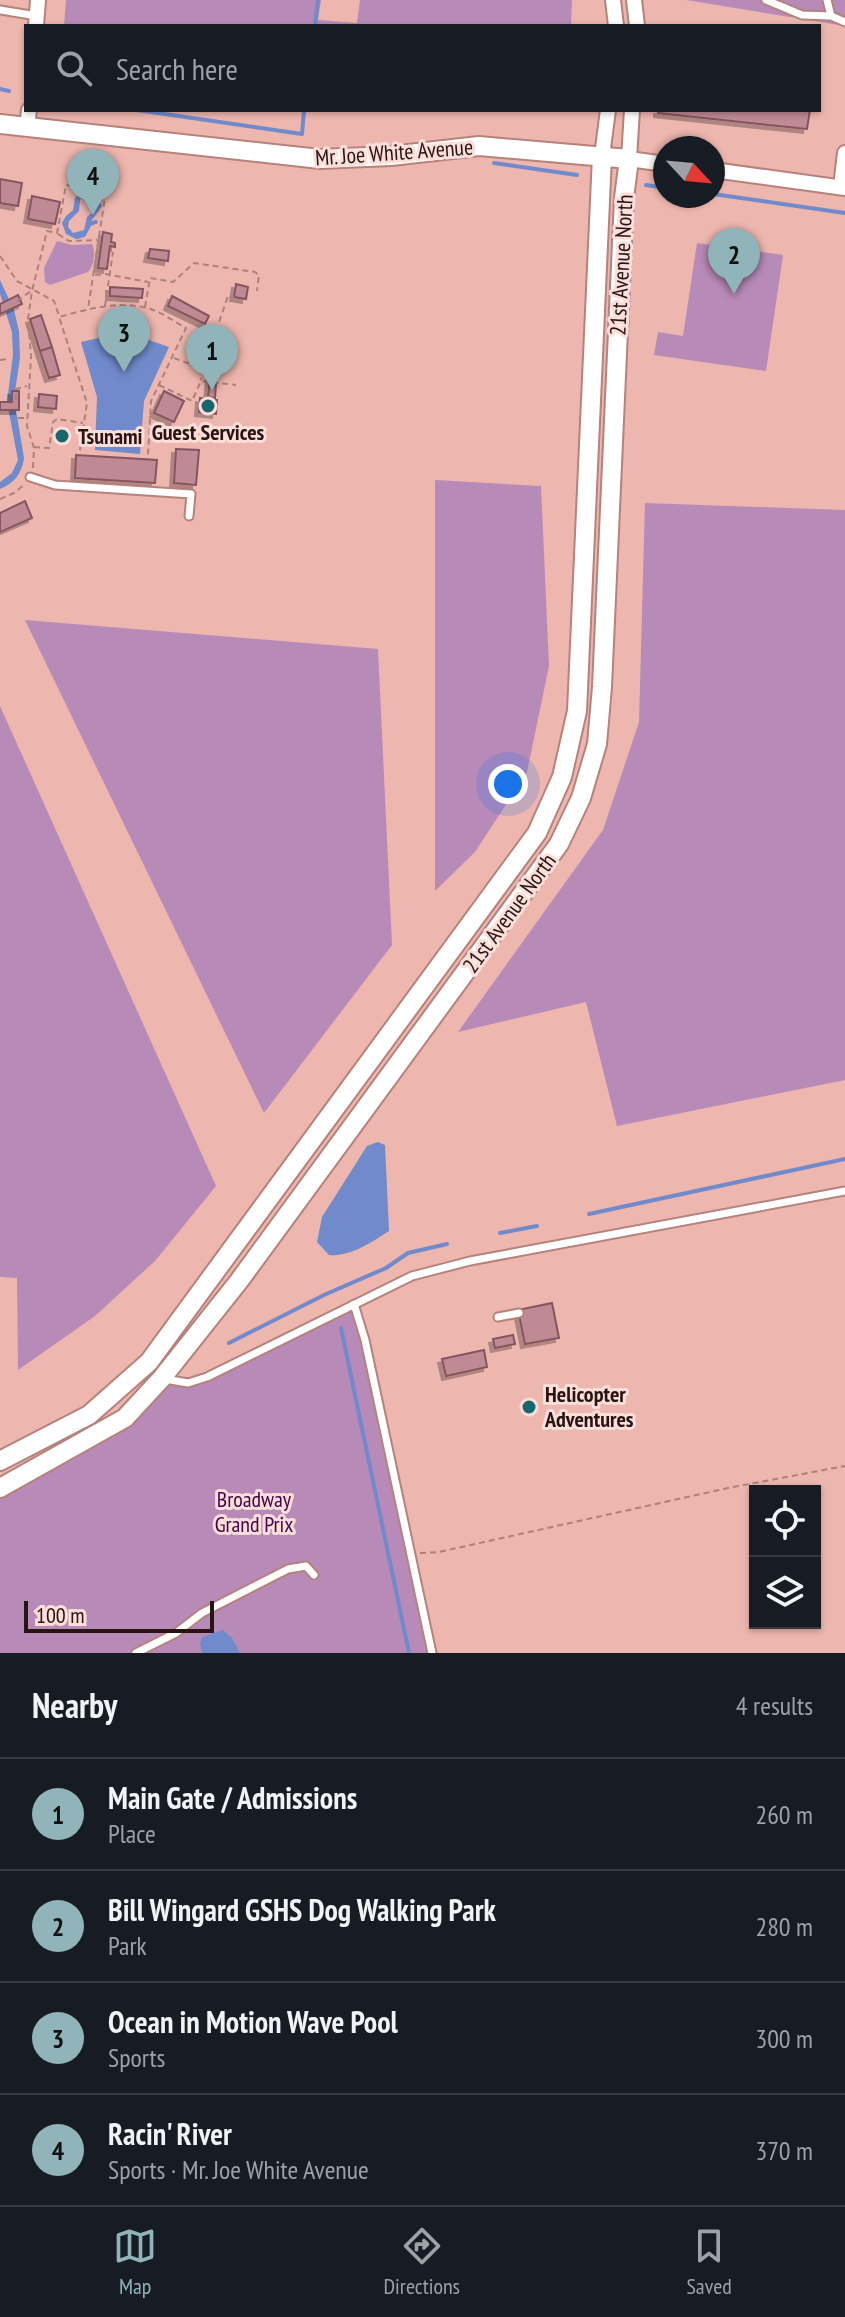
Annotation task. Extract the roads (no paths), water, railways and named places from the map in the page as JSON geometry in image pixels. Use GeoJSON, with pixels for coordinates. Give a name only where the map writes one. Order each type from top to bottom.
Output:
{"type":"FeatureCollection","features":[{"type":"Feature","properties":{"kind":"street"},"geometry":{"type":"LineString","coordinates":[[37,21],[38,0]]}},
{"type":"Feature","properties":{"kind":"street"},"geometry":{"type":"LineString","coordinates":[[613,0],[616,24]]}},
{"type":"Feature","properties":{"kind":"street"},"geometry":{"type":"LineString","coordinates":[[634,0],[637,24]]}},
{"type":"Feature","properties":{"kind":"street"},"geometry":{"type":"LineString","coordinates":[[602,156],[608,112]]}},
{"type":"Feature","properties":{"kind":"street"},"geometry":{"type":"LineString","coordinates":[[629,159],[632,112]]}},
{"type":"Feature","properties":{"kind":"street","name":"Mr. Joe White Avenue"},"geometry":{"type":"LineString","coordinates":[[0,123],[28,119],[320,159],[391,156],[479,146],[653,162]]}},
{"type":"Feature","properties":{"kind":"street"},"geometry":{"type":"LineString","coordinates":[[725,172],[843,188],[845,153]]}},
{"type":"Feature","properties":{"kind":"street","name":"21st Avenue North"},"geometry":{"type":"LineString","coordinates":[[0,1461],[89,1415],[149,1362],[537,833],[562,777],[577,711],[602,156]]}},
{"type":"Feature","properties":{"kind":"street","name":"21st Avenue North"},"geometry":{"type":"LineString","coordinates":[[0,1488],[125,1418],[162,1378],[239,1281],[559,844],[581,798],[597,744],[600,716],[624,198],[629,159]]}},
{"type":"Feature","properties":{"kind":"lane"},"geometry":{"type":"LineString","coordinates":[[766,0],[802,15],[831,16],[845,22]]}},
{"type":"Feature","properties":{"kind":"lane"},"geometry":{"type":"LineString","coordinates":[[827,0],[831,16]]}},
{"type":"Feature","properties":{"kind":"lane"},"geometry":{"type":"LineString","coordinates":[[0,10],[37,21]]}},
{"type":"Feature","properties":{"kind":"lane"},"geometry":{"type":"LineString","coordinates":[[30,477],[55,485],[191,494],[189,516]]}},
{"type":"Feature","properties":{"kind":"lane"},"geometry":{"type":"LineString","coordinates":[[162,1378],[188,1383],[207,1377],[412,1276],[470,1261],[845,1191]]}},
{"type":"Feature","properties":{"kind":"lane"},"geometry":{"type":"LineString","coordinates":[[354,1304],[365,1340],[432,1653]]}},
{"type":"Feature","properties":{"kind":"lane"},"geometry":{"type":"LineString","coordinates":[[498,1317],[519,1313]]}},
{"type":"Feature","properties":{"kind":"lane"},"geometry":{"type":"LineString","coordinates":[[29,1446],[41,1466]]}},
{"type":"Feature","properties":{"kind":"lane"},"geometry":{"type":"LineString","coordinates":[[136,1653],[176,1633],[202,1613],[288,1569],[306,1566],[314,1575]]}},
{"type":"Feature","properties":{"kind":"water"},"geometry":{"type":"Polygon","coordinates":[[[82,191],[95,193],[102,206],[91,221],[97,220],[98,223],[91,226],[85,237],[76,239],[66,234],[62,223],[73,210],[75,198],[82,191]],[[90,195],[80,199],[79,211],[69,221],[68,227],[73,233],[84,230],[87,217],[96,209],[96,199],[90,195]]]}},
{"type":"Feature","properties":{"kind":"water"},"geometry":{"type":"Polygon","coordinates":[[[0,280],[14,310],[19,331],[20,358],[14,398],[24,458],[17,477],[0,489],[0,482],[12,473],[18,460],[7,402],[13,355],[12,332],[0,294],[0,280]]]}},
{"type":"Feature","properties":{"kind":"water"},"geometry":{"type":"Polygon","coordinates":[[[112,335],[137,336],[169,347],[144,401],[140,454],[95,450],[97,397],[81,342],[112,335]]]}},
{"type":"Feature","properties":{"kind":"water"},"geometry":{"type":"Polygon","coordinates":[[[378,1142],[385,1145],[389,1231],[353,1251],[329,1255],[317,1242],[322,1217],[367,1146],[378,1142]]]}},
{"type":"Feature","properties":{"kind":"water"},"geometry":{"type":"Polygon","coordinates":[[[223,1630],[232,1638],[240,1653],[202,1653],[202,1637],[223,1630]]]}},
{"type":"Feature","properties":{"kind":"waterway"},"geometry":{"type":"LineString","coordinates":[[315,24],[318,0]]}},
{"type":"Feature","properties":{"kind":"waterway"},"geometry":{"type":"LineString","coordinates":[[0,89],[9,91]]}},
{"type":"Feature","properties":{"kind":"waterway"},"geometry":{"type":"LineString","coordinates":[[151,112],[302,134],[304,112]]}},
{"type":"Feature","properties":{"kind":"waterway"},"geometry":{"type":"LineString","coordinates":[[494,163],[577,175]]}},
{"type":"Feature","properties":{"kind":"waterway"},"geometry":{"type":"LineString","coordinates":[[646,185],[653,186]]}},
{"type":"Feature","properties":{"kind":"waterway"},"geometry":{"type":"LineString","coordinates":[[725,196],[845,213]]}},
{"type":"Feature","properties":{"kind":"waterway"},"geometry":{"type":"LineString","coordinates":[[589,1214],[845,1159]]}},
{"type":"Feature","properties":{"kind":"waterway"},"geometry":{"type":"LineString","coordinates":[[500,1233],[537,1226]]}},
{"type":"Feature","properties":{"kind":"waterway"},"geometry":{"type":"LineString","coordinates":[[229,1343],[386,1268],[408,1253],[447,1244]]}},
{"type":"Feature","properties":{"kind":"waterway"},"geometry":{"type":"LineString","coordinates":[[341,1328],[409,1653]]}},
{"type":"Feature","properties":{"kind":"place","name":"Racin' River"},"geometry":{"type":"Point","coordinates":[93,215]}},
{"type":"Feature","properties":{"kind":"place","name":"Bill Wingard GSHS Dog Walking Park"},"geometry":{"type":"Point","coordinates":[734,294]}},
{"type":"Feature","properties":{"kind":"place","name":"Ocean in Motion Wave Pool"},"geometry":{"type":"Point","coordinates":[124,372]}},
{"type":"Feature","properties":{"kind":"place","name":"Main Gate / Admissions"},"geometry":{"type":"Point","coordinates":[212,390]}},
{"type":"Feature","properties":{"kind":"place","name":"Guest Services"},"geometry":{"type":"Point","coordinates":[208,406]}},
{"type":"Feature","properties":{"kind":"place","name":"Tsunami"},"geometry":{"type":"Point","coordinates":[62,436]}},
{"type":"Feature","properties":{"kind":"place","name":"Helicopter Adventures"},"geometry":{"type":"Point","coordinates":[529,1407]}},
{"type":"Feature","properties":{"kind":"park label","name":"Broadway Grand Prix"},"geometry":{"type":"Point","coordinates":[254,1512]}}]}
